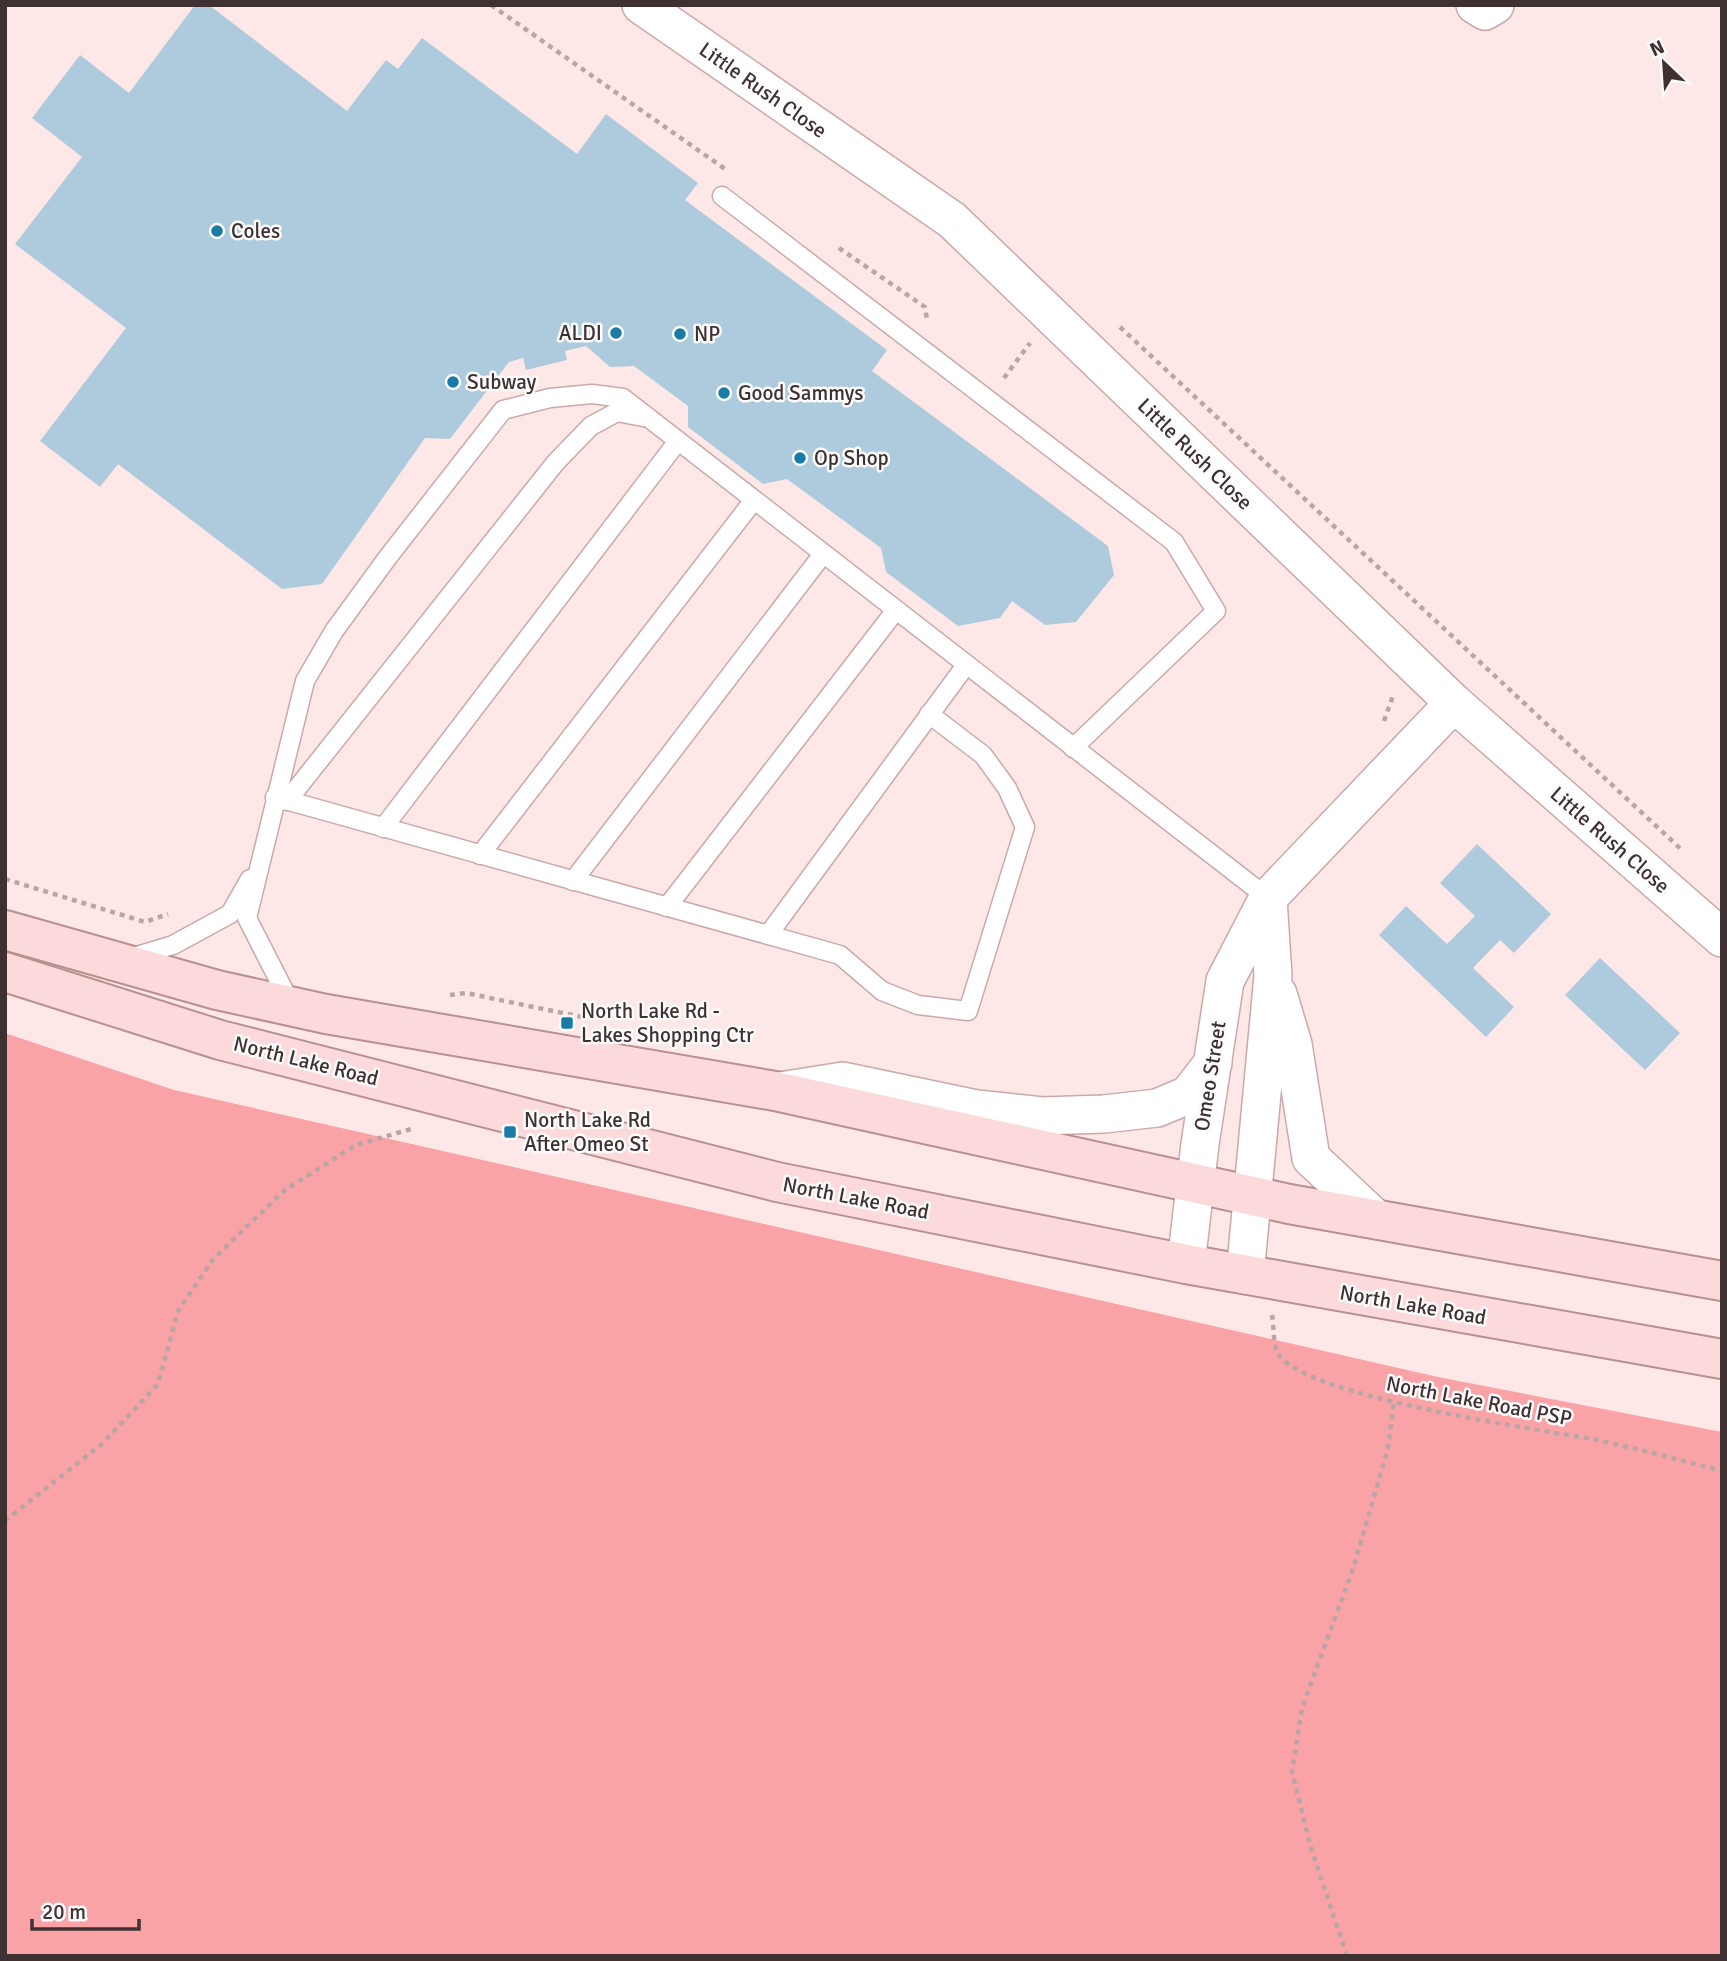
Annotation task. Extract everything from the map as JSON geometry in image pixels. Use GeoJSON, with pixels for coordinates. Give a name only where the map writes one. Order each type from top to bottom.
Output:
{"type":"FeatureCollection","features":[{"type":"Feature","properties":{"kind":"main road"},"geometry":{"type":"LineString","coordinates":[[5,930],[217,990],[292,1006],[775,1091],[1250,1195],[1722,1280]]}},
{"type":"Feature","properties":{"kind":"main road","name":"North Lake Road"},"geometry":{"type":"LineString","coordinates":[[5,972],[220,1040],[777,1182],[1186,1264],[1722,1359]]}},
{"type":"Feature","properties":{"kind":"street","name":"Little Rush Close"},"geometry":{"type":"LineString","coordinates":[[641,5],[952,220],[1454,702],[1722,938]]}},
{"type":"Feature","properties":{"kind":"street"},"geometry":{"type":"LineString","coordinates":[[1475,5],[1485,12],[1495,5]]}},
{"type":"Feature","properties":{"kind":"street","name":"Omeo Street"},"geometry":{"type":"LineString","coordinates":[[1186,1264],[1225,981],[1268,898],[1454,702]]}},
{"type":"Feature","properties":{"kind":"street"},"geometry":{"type":"LineString","coordinates":[[1245,1275],[1250,1195],[1273,976],[1268,898]]}},
{"type":"Feature","properties":{"kind":"street"},"geometry":{"type":"LineString","coordinates":[[1273,976],[1293,1044],[1311,1158],[1377,1220]]}},
{"type":"Feature","properties":{"kind":"street"},"geometry":{"type":"LineString","coordinates":[[775,1091],[843,1081],[977,1109],[1042,1116],[1104,1114],[1157,1108],[1188,1095],[1213,1063]]}},
{"type":"Feature","properties":{"kind":"lane"},"geometry":{"type":"LineString","coordinates":[[722,195],[1174,542],[1216,611],[1073,748]]}},
{"type":"Feature","properties":{"kind":"lane"},"geometry":{"type":"LineString","coordinates":[[292,1006],[247,918],[258,863],[281,799],[305,681],[334,631],[388,557],[503,410],[550,398],[592,394],[623,398],[1268,898]]}},
{"type":"Feature","properties":{"kind":"lane"},"geometry":{"type":"LineString","coordinates":[[281,799],[556,462],[591,426],[617,412],[648,417]]}},
{"type":"Feature","properties":{"kind":"lane"},"geometry":{"type":"LineString","coordinates":[[383,828],[678,441]]}},
{"type":"Feature","properties":{"kind":"lane"},"geometry":{"type":"LineString","coordinates":[[480,855],[754,500]]}},
{"type":"Feature","properties":{"kind":"lane"},"geometry":{"type":"LineString","coordinates":[[573,881],[823,554]]}},
{"type":"Feature","properties":{"kind":"lane"},"geometry":{"type":"LineString","coordinates":[[667,907],[896,610]]}},
{"type":"Feature","properties":{"kind":"lane"},"geometry":{"type":"LineString","coordinates":[[768,935],[966,665]]}},
{"type":"Feature","properties":{"kind":"lane"},"geometry":{"type":"LineString","coordinates":[[281,799],[840,955],[882,991],[918,1005],[968,1011],[1025,827],[1007,788],[983,755],[929,714]]}},
{"type":"Feature","properties":{"kind":"lane"},"geometry":{"type":"LineString","coordinates":[[116,962],[173,945],[230,914],[258,863]]}},
{"type":"Feature","properties":{"kind":"path"},"geometry":{"type":"LineString","coordinates":[[491,5],[731,173]]}},
{"type":"Feature","properties":{"kind":"path"},"geometry":{"type":"LineString","coordinates":[[834,244],[925,307],[929,327]]}},
{"type":"Feature","properties":{"kind":"path"},"geometry":{"type":"LineString","coordinates":[[998,386],[1035,336]]}},
{"type":"Feature","properties":{"kind":"path"},"geometry":{"type":"LineString","coordinates":[[1375,730],[1384,720],[1391,702],[1393,681]]}},
{"type":"Feature","properties":{"kind":"path"},"geometry":{"type":"LineString","coordinates":[[5,878],[145,922],[181,910]]}},
{"type":"Feature","properties":{"kind":"path"},"geometry":{"type":"LineString","coordinates":[[5,1521],[103,1443],[158,1384],[178,1311],[214,1258],[285,1190],[356,1145],[424,1125]]}},
{"type":"Feature","properties":{"kind":"path","name":"North Lake Road PSP"},"geometry":{"type":"LineString","coordinates":[[1272,1313],[1277,1353],[1288,1363],[1323,1380],[1394,1403],[1500,1425],[1597,1440],[1722,1471]]}},
{"type":"Feature","properties":{"kind":"path"},"geometry":{"type":"LineString","coordinates":[[1347,1956],[1311,1849],[1292,1772],[1302,1708],[1353,1569],[1388,1448],[1394,1403]]}},
{"type":"Feature","properties":{"kind":"shaded area"},"geometry":{"type":"Polygon","coordinates":[[[5,1033],[174,1090],[1438,1377],[1722,1432],[1722,1956],[5,1956],[5,1033]]]}},
{"type":"Feature","properties":{"kind":"building"},"geometry":{"type":"Polygon","coordinates":[[[195,5],[209,5],[347,111],[386,60],[398,69],[422,38],[577,154],[606,114],[698,183],[685,200],[887,350],[872,371],[1108,546],[1114,575],[1076,622],[1045,625],[1012,601],[1000,618],[958,626],[886,572],[881,548],[787,479],[763,484],[688,427],[688,406],[634,366],[610,367],[586,346],[565,351],[567,360],[526,370],[523,358],[509,362],[450,439],[425,438],[322,584],[282,589],[118,464],[100,487],[40,441],[126,328],[15,244],[82,157],[32,118],[80,55],[129,93],[195,5]]]}},
{"type":"Feature","properties":{"kind":"building"},"geometry":{"type":"Polygon","coordinates":[[[1477,844],[1551,914],[1514,953],[1500,940],[1473,968],[1514,1007],[1486,1037],[1379,935],[1406,906],[1447,944],[1475,916],[1440,883],[1477,844]]]}},
{"type":"Feature","properties":{"kind":"building"},"geometry":{"type":"Polygon","coordinates":[[[1600,958],[1680,1033],[1645,1070],[1565,995],[1600,958]]]}},
{"type":"Feature","properties":{"kind":"place","name":"Coles"},"geometry":{"type":"Point","coordinates":[217,231]}},
{"type":"Feature","properties":{"kind":"place","name":"ALDI"},"geometry":{"type":"Point","coordinates":[616,333]}},
{"type":"Feature","properties":{"kind":"place","name":"NP"},"geometry":{"type":"Point","coordinates":[680,334]}},
{"type":"Feature","properties":{"kind":"place","name":"Subway"},"geometry":{"type":"Point","coordinates":[453,382]}},
{"type":"Feature","properties":{"kind":"place","name":"Good Sammys"},"geometry":{"type":"Point","coordinates":[724,393]}},
{"type":"Feature","properties":{"kind":"place","name":"Op Shop"},"geometry":{"type":"Point","coordinates":[800,458]}},
{"type":"Feature","properties":{"kind":"place","name":"North Lake Rd - Lakes Shopping Ctr"},"geometry":{"type":"Point","coordinates":[567,1023]}},
{"type":"Feature","properties":{"kind":"place","name":"North Lake Rd After Omeo St"},"geometry":{"type":"Point","coordinates":[510,1132]}}]}
